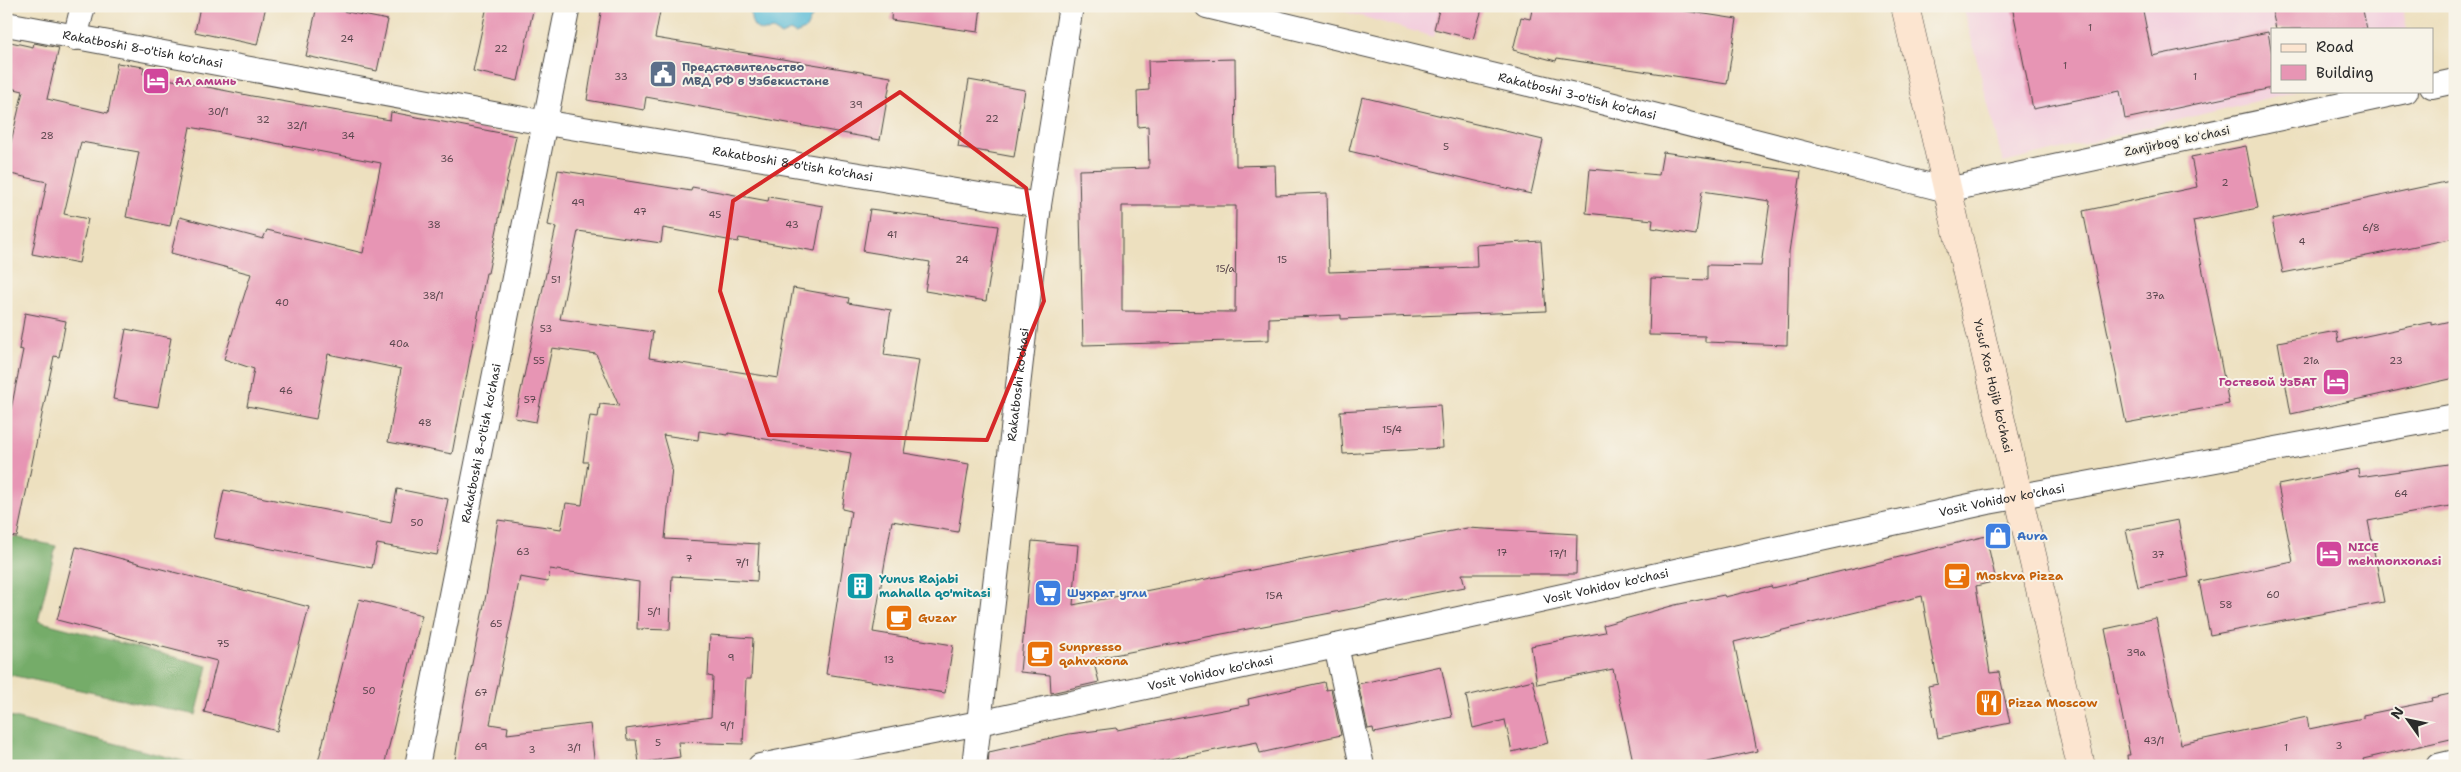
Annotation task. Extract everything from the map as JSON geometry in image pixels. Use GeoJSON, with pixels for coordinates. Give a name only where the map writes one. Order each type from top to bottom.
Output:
{"type":"FeatureCollection","features":[{"type":"Feature","properties":{"kind":"main road","name":"Yusuf Xos Hojib ko'chasi"},"geometry":{"type":"LineString","coordinates":[[1905,6],[2081,766]]}},
{"type":"Feature","properties":{"kind":"street"},"geometry":{"type":"LineString","coordinates":[[76,38],[83,6]]}},
{"type":"Feature","properties":{"kind":"street","name":"Rakatboshi 8-o'tish ko'chasi"},"geometry":{"type":"LineString","coordinates":[[417,766],[568,6]]}},
{"type":"Feature","properties":{"kind":"street","name":"Rakatboshi ko'chasi"},"geometry":{"type":"LineString","coordinates":[[974,766],[1039,205],[1071,6]]}},
{"type":"Feature","properties":{"kind":"street","name":"Rakatboshi 3-o'tish ko'chasi"},"geometry":{"type":"LineString","coordinates":[[1206,6],[1568,94],[1947,190]]}},
{"type":"Feature","properties":{"kind":"street","name":"Rakatboshi 8-o'tish ko'chasi"},"geometry":{"type":"LineString","coordinates":[[6,24],[499,115],[545,121],[1039,205]]}},
{"type":"Feature","properties":{"kind":"street"},"geometry":{"type":"LineString","coordinates":[[2434,86],[2455,81]]}},
{"type":"Feature","properties":{"kind":"street","name":"Zanjirbogʻ koʻchasi"},"geometry":{"type":"LineString","coordinates":[[1947,190],[2401,92]]}},
{"type":"Feature","properties":{"kind":"street","name":"Vosit Vohidov ko'chasi"},"geometry":{"type":"LineString","coordinates":[[760,766],[979,723],[2018,496],[2455,416]]}},
{"type":"Feature","properties":{"kind":"street"},"geometry":{"type":"LineString","coordinates":[[1336,646],[1362,766]]}},
{"type":"Feature","properties":{"kind":"street"},"geometry":{"type":"LineString","coordinates":[[2438,766],[2455,762]]}},
{"type":"Feature","properties":{"kind":"highlighted area"},"geometry":{"type":"Polygon","coordinates":[[[900,92],[1026,188],[1044,301],[987,440],[769,435],[720,291],[733,201],[900,92]]]}},
{"type":"Feature","properties":{"kind":"shaded area"},"geometry":{"type":"Polygon","coordinates":[[[1325,6],[1441,6],[1434,37],[1325,6]]]}},
{"type":"Feature","properties":{"kind":"shaded area"},"geometry":{"type":"Polygon","coordinates":[[[1963,6],[2402,6],[2407,28],[2271,28],[2271,92],[2293,92],[2003,163],[1963,6]]]}},
{"type":"Feature","properties":{"kind":"green space"},"geometry":{"type":"Polygon","coordinates":[[[6,535],[56,546],[38,621],[208,666],[196,715],[6,674],[6,535]]]}},
{"type":"Feature","properties":{"kind":"green space"},"geometry":{"type":"Polygon","coordinates":[[[6,716],[203,766],[6,766],[6,716]]]}},
{"type":"Feature","properties":{"kind":"water"},"geometry":{"type":"Polygon","coordinates":[[[752,6],[815,6],[816,10],[805,30],[795,34],[790,31],[781,35],[773,30],[757,29],[754,26],[751,18],[752,6]]]}},
{"type":"Feature","properties":{"kind":"building"},"geometry":{"type":"Polygon","coordinates":[[[200,6],[266,6],[257,45],[195,32],[200,6]]]}},
{"type":"Feature","properties":{"kind":"building"},"geometry":{"type":"Polygon","coordinates":[[[317,6],[388,20],[377,71],[306,56],[317,6]]]}},
{"type":"Feature","properties":{"kind":"building"},"geometry":{"type":"Polygon","coordinates":[[[487,6],[534,6],[518,81],[473,71],[487,6]]]}},
{"type":"Feature","properties":{"kind":"building"},"geometry":{"type":"Polygon","coordinates":[[[602,6],[661,6],[655,38],[891,77],[880,140],[646,97],[644,110],[587,100],[602,6]]]}},
{"type":"Feature","properties":{"kind":"building"},"geometry":{"type":"Polygon","coordinates":[[[892,6],[981,6],[978,32],[891,20],[892,6]]]}},
{"type":"Feature","properties":{"kind":"building"},"geometry":{"type":"Polygon","coordinates":[[[1440,6],[1483,6],[1473,39],[1434,29],[1440,6]]]}},
{"type":"Feature","properties":{"kind":"building"},"geometry":{"type":"Polygon","coordinates":[[[1533,6],[1653,6],[1737,19],[1727,84],[1557,58],[1556,61],[1513,50],[1521,17],[1530,19],[1533,6]]]}},
{"type":"Feature","properties":{"kind":"building"},"geometry":{"type":"Polygon","coordinates":[[[2012,6],[2142,6],[2152,56],[2268,32],[2271,48],[2271,88],[2125,119],[2120,91],[2033,109],[2012,6]]]}},
{"type":"Feature","properties":{"kind":"building"},"geometry":{"type":"Polygon","coordinates":[[[2271,6],[2362,6],[2367,28],[2276,28],[2271,6]]]}},
{"type":"Feature","properties":{"kind":"building"},"geometry":{"type":"Polygon","coordinates":[[[6,41],[33,47],[34,43],[59,48],[47,99],[108,113],[117,63],[144,67],[143,74],[252,96],[390,120],[391,112],[516,136],[488,273],[486,273],[452,454],[388,442],[401,369],[328,354],[316,419],[247,406],[254,369],[224,359],[251,274],[171,253],[180,217],[263,239],[267,230],[363,253],[381,163],[190,127],[170,226],[126,217],[139,152],[81,142],[64,214],[88,219],[79,263],[32,254],[47,182],[6,173],[6,163],[23,91],[6,87],[6,41]]]}},
{"type":"Feature","properties":{"kind":"building"},"geometry":{"type":"Polygon","coordinates":[[[1235,59],[1236,166],[1275,165],[1276,195],[1327,193],[1329,272],[1477,267],[1476,245],[1541,241],[1546,311],[1341,319],[1341,315],[1269,318],[1269,340],[1083,345],[1079,170],[1149,168],[1148,126],[1138,127],[1137,91],[1149,90],[1148,61],[1235,59]],[[1122,206],[1122,311],[1235,312],[1236,206],[1122,206]]]}},
{"type":"Feature","properties":{"kind":"building"},"geometry":{"type":"Polygon","coordinates":[[[969,80],[1025,90],[1014,157],[958,147],[969,80]]]}},
{"type":"Feature","properties":{"kind":"building"},"geometry":{"type":"Polygon","coordinates":[[[1362,97],[1543,140],[1531,194],[1349,151],[1362,97]]]}},
{"type":"Feature","properties":{"kind":"building"},"geometry":{"type":"Polygon","coordinates":[[[2246,146],[2258,208],[2193,221],[2229,404],[2126,423],[2083,211],[2197,187],[2191,157],[2246,146]]]}},
{"type":"Feature","properties":{"kind":"building"},"geometry":{"type":"Polygon","coordinates":[[[1663,152],[1801,172],[1789,252],[1787,345],[1705,342],[1705,336],[1649,335],[1651,278],[1707,280],[1707,265],[1761,266],[1770,201],[1702,191],[1696,235],[1652,228],[1653,220],[1586,213],[1590,169],[1659,175],[1663,152]]]}},
{"type":"Feature","properties":{"kind":"building"},"geometry":{"type":"Polygon","coordinates":[[[558,170],[691,191],[692,187],[768,201],[769,197],[823,206],[815,251],[739,238],[738,242],[663,228],[661,243],[578,231],[560,319],[653,332],[649,358],[778,378],[793,288],[849,298],[848,303],[891,310],[884,355],[919,360],[904,453],[969,464],[958,532],[892,521],[873,632],[953,645],[945,693],[826,674],[851,511],[842,509],[851,453],[728,433],[728,435],[699,431],[698,440],[663,435],[672,467],[665,539],[759,544],[757,581],[672,576],[670,630],[637,629],[639,582],[550,569],[548,582],[520,577],[490,724],[508,727],[507,734],[590,724],[595,766],[454,766],[498,520],[561,529],[566,503],[582,505],[588,462],[583,462],[590,416],[598,417],[600,404],[619,406],[596,354],[552,348],[536,422],[515,418],[556,227],[548,225],[558,170]]]}},
{"type":"Feature","properties":{"kind":"building"},"geometry":{"type":"Polygon","coordinates":[[[2455,180],[2455,238],[2283,273],[2272,219],[2455,180]]]}},
{"type":"Feature","properties":{"kind":"building"},"geometry":{"type":"Polygon","coordinates":[[[870,209],[998,226],[986,301],[925,291],[930,262],[863,251],[870,209]]]}},
{"type":"Feature","properties":{"kind":"building"},"geometry":{"type":"Polygon","coordinates":[[[25,313],[66,321],[59,357],[54,356],[17,537],[6,536],[6,434],[23,350],[19,349],[25,313]]]}},
{"type":"Feature","properties":{"kind":"building"},"geometry":{"type":"Polygon","coordinates":[[[2455,320],[2455,378],[2291,414],[2278,342],[2336,331],[2338,342],[2432,322],[2432,325],[2455,320]]]}},
{"type":"Feature","properties":{"kind":"building"},"geometry":{"type":"Polygon","coordinates":[[[126,329],[171,338],[158,407],[113,399],[126,329]]]}},
{"type":"Feature","properties":{"kind":"building"},"geometry":{"type":"Polygon","coordinates":[[[1440,405],[1443,448],[1343,454],[1340,411],[1440,405]]]}},
{"type":"Feature","properties":{"kind":"building"},"geometry":{"type":"Polygon","coordinates":[[[2455,463],[2455,505],[2368,521],[2384,602],[2210,635],[2199,581],[2293,562],[2278,485],[2358,469],[2359,477],[2455,463]]]}},
{"type":"Feature","properties":{"kind":"building"},"geometry":{"type":"Polygon","coordinates":[[[397,489],[448,499],[437,555],[377,544],[372,568],[214,538],[224,490],[391,523],[397,489]]]}},
{"type":"Feature","properties":{"kind":"building"},"geometry":{"type":"Polygon","coordinates":[[[2178,520],[2189,577],[2138,587],[2126,530],[2178,520]]]}},
{"type":"Feature","properties":{"kind":"building"},"geometry":{"type":"Polygon","coordinates":[[[1467,528],[1577,534],[1576,574],[1462,574],[1465,587],[1093,659],[1099,682],[1051,693],[1050,675],[1020,672],[1032,541],[1078,545],[1073,605],[1467,528]]]}},
{"type":"Feature","properties":{"kind":"building"},"geometry":{"type":"Polygon","coordinates":[[[1986,536],[1996,581],[1976,586],[1990,673],[1999,672],[2010,723],[1938,738],[1928,686],[1938,684],[1922,596],[1734,642],[1757,751],[1690,766],[1634,766],[1613,669],[1537,684],[1531,646],[1605,632],[1603,625],[1675,605],[1724,595],[1725,597],[1771,586],[1772,588],[1986,536]]]}},
{"type":"Feature","properties":{"kind":"building"},"geometry":{"type":"Polygon","coordinates":[[[76,547],[309,607],[277,731],[204,712],[217,661],[57,620],[76,547]]]}},
{"type":"Feature","properties":{"kind":"building"},"geometry":{"type":"Polygon","coordinates":[[[359,599],[422,615],[384,766],[317,766],[359,599]]]}},
{"type":"Feature","properties":{"kind":"building"},"geometry":{"type":"Polygon","coordinates":[[[2156,618],[2181,744],[2307,717],[2309,729],[2363,718],[2363,715],[2432,701],[2431,698],[2455,693],[2455,738],[2363,759],[2364,762],[2347,766],[2128,766],[2127,755],[2130,755],[2105,629],[2156,618]]]}},
{"type":"Feature","properties":{"kind":"building"},"geometry":{"type":"Polygon","coordinates":[[[710,635],[753,638],[751,679],[746,679],[743,744],[678,742],[680,757],[639,763],[636,740],[627,740],[626,729],[711,717],[713,677],[708,676],[710,635]]]}},
{"type":"Feature","properties":{"kind":"building"},"geometry":{"type":"Polygon","coordinates":[[[1441,666],[1452,717],[1374,733],[1373,728],[1368,729],[1358,684],[1441,666]]]}},
{"type":"Feature","properties":{"kind":"building"},"geometry":{"type":"Polygon","coordinates":[[[1533,680],[1548,743],[1512,752],[1505,720],[1473,728],[1466,696],[1533,680]]]}},
{"type":"Feature","properties":{"kind":"building"},"geometry":{"type":"Polygon","coordinates":[[[1324,682],[1326,690],[1331,689],[1341,735],[1260,753],[1257,742],[1134,766],[988,766],[989,752],[1069,734],[1116,728],[1117,730],[1249,705],[1248,699],[1324,682]]]}},
{"type":"Feature","properties":{"kind":"place","name":"Представительство МВД РФ в Узбекистане"},"geometry":{"type":"Point","coordinates":[663,74]}},
{"type":"Feature","properties":{"kind":"place","name":"Ал аминь"},"geometry":{"type":"Point","coordinates":[156,81]}},
{"type":"Feature","properties":{"kind":"place","name":"Гостевой УзБАТ"},"geometry":{"type":"Point","coordinates":[2336,382]}},
{"type":"Feature","properties":{"kind":"place","name":"Aura"},"geometry":{"type":"Point","coordinates":[1998,536]}},
{"type":"Feature","properties":{"kind":"place","name":"NICE mehmonxonasi"},"geometry":{"type":"Point","coordinates":[2329,554]}},
{"type":"Feature","properties":{"kind":"place","name":"Moskva Pizza"},"geometry":{"type":"Point","coordinates":[1957,576]}},
{"type":"Feature","properties":{"kind":"place","name":"Yunus Rajabi mahalla qo'mitasi"},"geometry":{"type":"Point","coordinates":[860,586]}},
{"type":"Feature","properties":{"kind":"place","name":"Шухрат угли"},"geometry":{"type":"Point","coordinates":[1048,593]}},
{"type":"Feature","properties":{"kind":"place","name":"Guzar"},"geometry":{"type":"Point","coordinates":[899,618]}},
{"type":"Feature","properties":{"kind":"place","name":"Sunpresso qahvaxona"},"geometry":{"type":"Point","coordinates":[1040,654]}},
{"type":"Feature","properties":{"kind":"place","name":"Pizza Moscow"},"geometry":{"type":"Point","coordinates":[1989,703]}}]}
